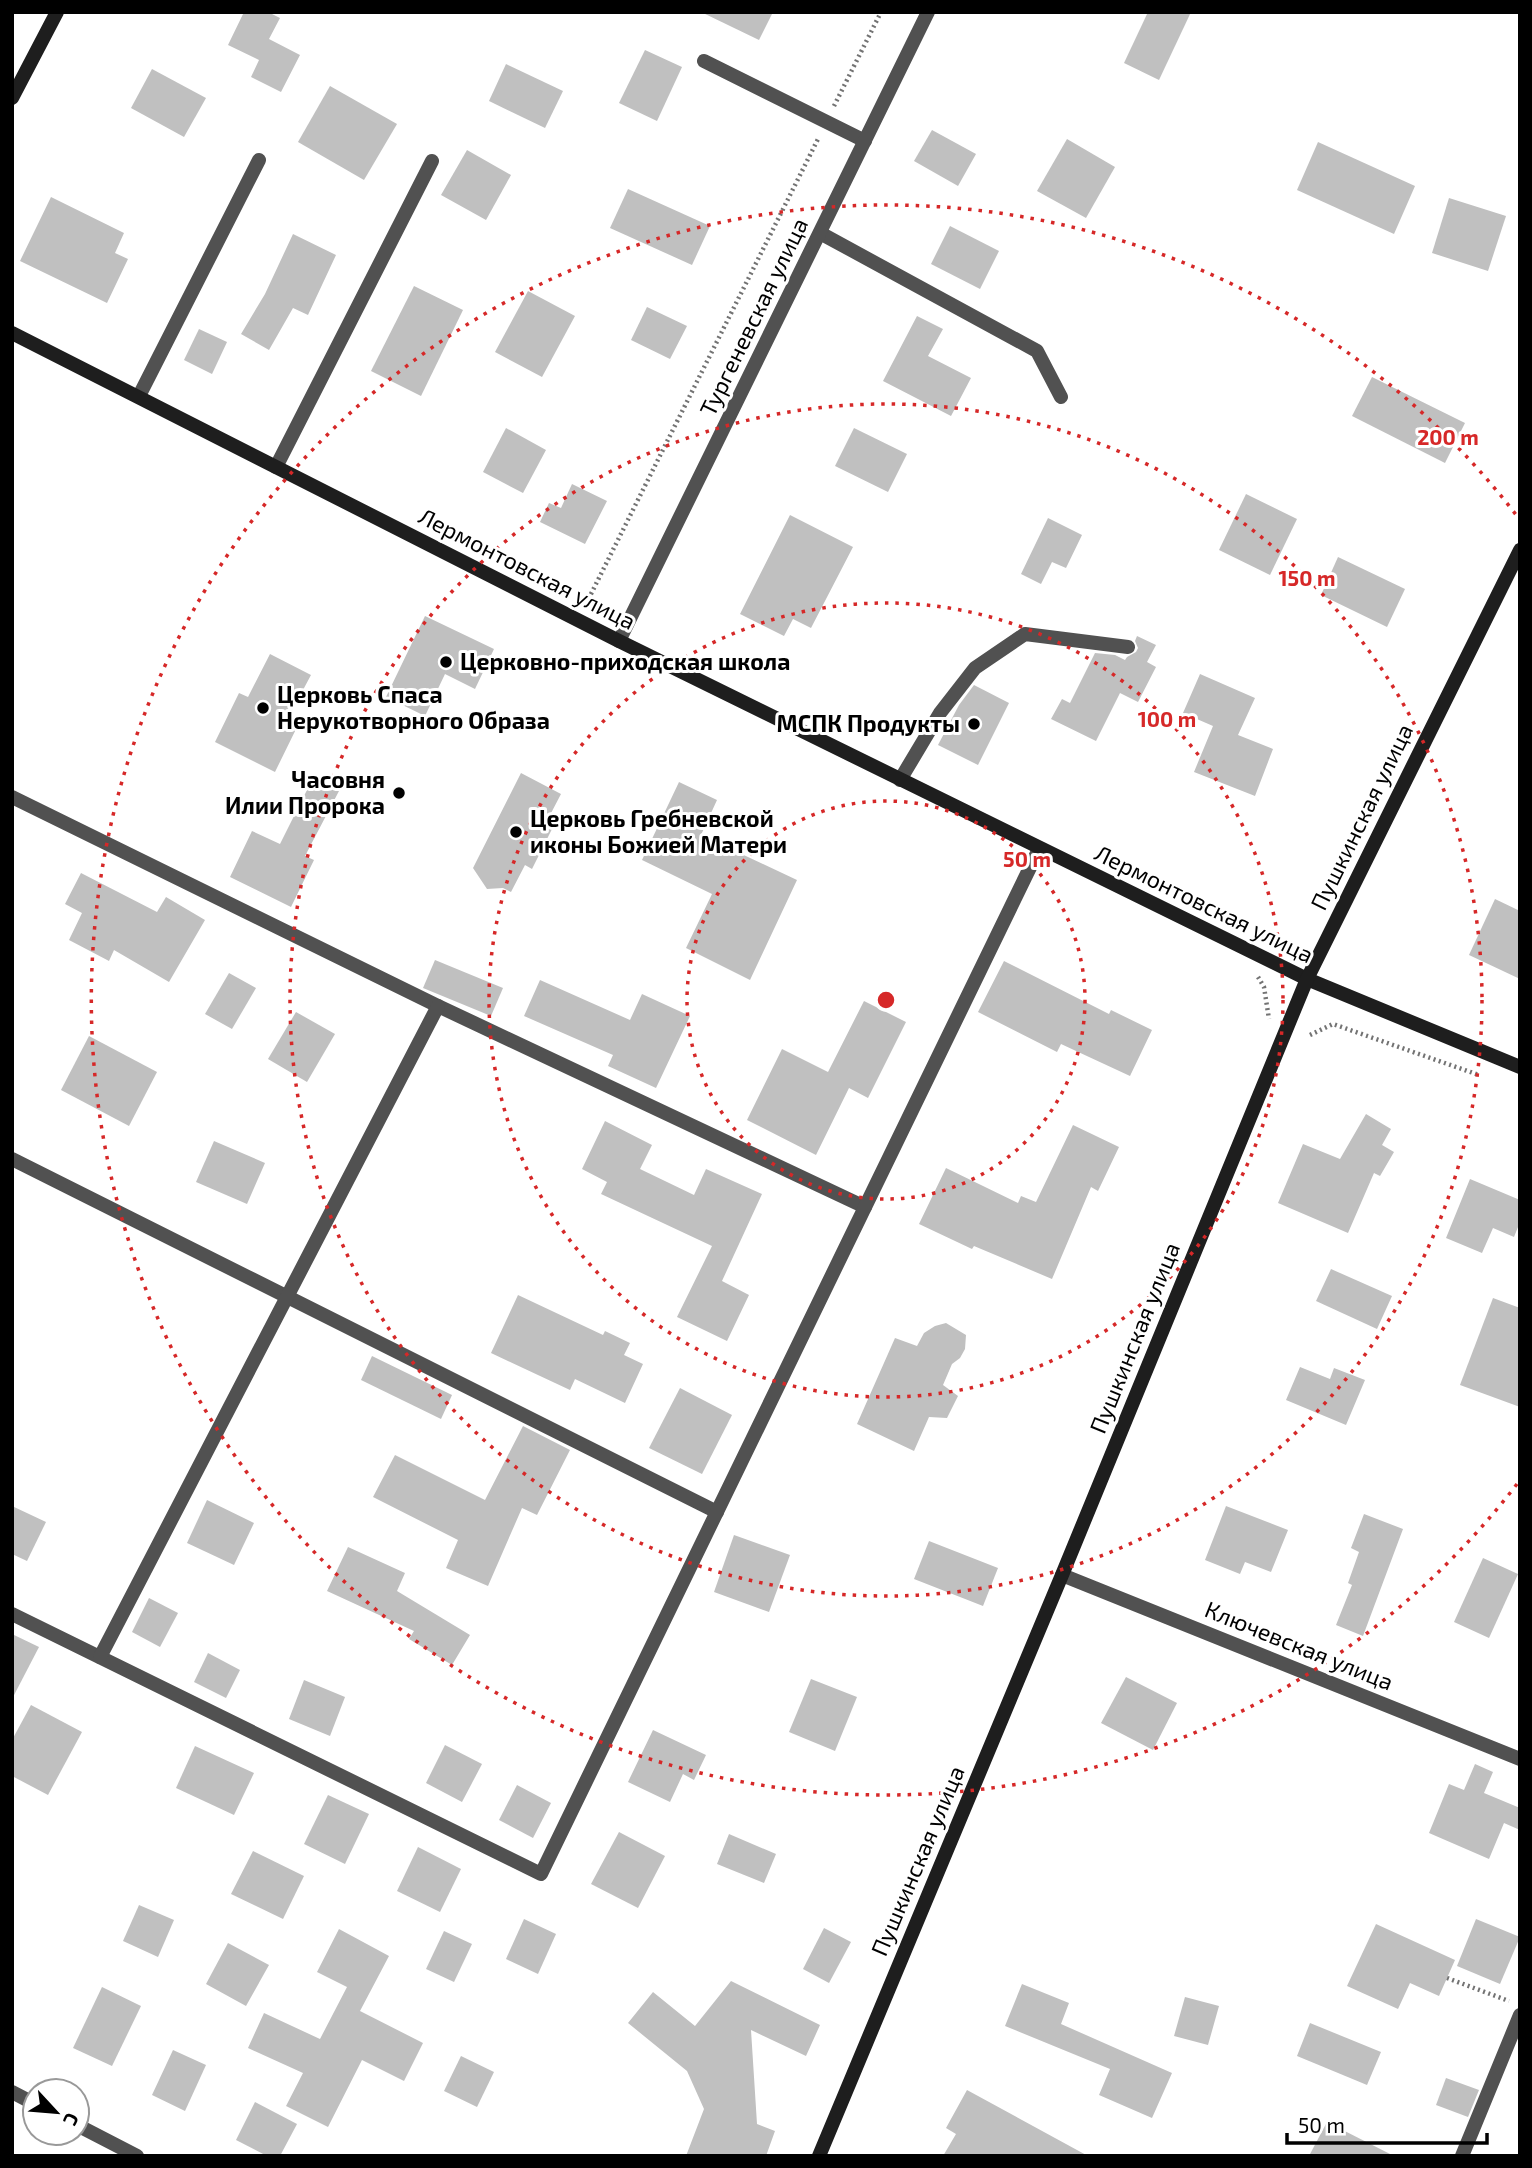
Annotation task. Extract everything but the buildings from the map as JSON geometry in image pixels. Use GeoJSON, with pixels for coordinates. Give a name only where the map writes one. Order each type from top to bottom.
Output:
{"type":"FeatureCollection","features":[{"type":"Feature","properties":{"kind":"street"},"geometry":{"type":"LineString","coordinates":[[12,98],[57,12]]}},
{"type":"Feature","properties":{"kind":"street","name":"Тургеневская улица"},"geometry":{"type":"LineString","coordinates":[[619,641],[928,12]]}},
{"type":"Feature","properties":{"kind":"street"},"geometry":{"type":"LineString","coordinates":[[704,61],[865,141]]}},
{"type":"Feature","properties":{"kind":"street"},"geometry":{"type":"LineString","coordinates":[[139,396],[259,160]]}},
{"type":"Feature","properties":{"kind":"street"},"geometry":{"type":"LineString","coordinates":[[276,467],[432,161]]}},
{"type":"Feature","properties":{"kind":"street"},"geometry":{"type":"LineString","coordinates":[[820,233],[1037,351],[1061,397]]}},
{"type":"Feature","properties":{"kind":"street","name":"Лермонтовская улица"},"geometry":{"type":"LineString","coordinates":[[12,333],[619,641],[1307,979],[1520,1067]]}},
{"type":"Feature","properties":{"kind":"street","name":"Пушкинская улица"},"geometry":{"type":"LineString","coordinates":[[819,2156],[1307,979],[1520,550]]}},
{"type":"Feature","properties":{"kind":"street"},"geometry":{"type":"LineString","coordinates":[[900,780],[940,713],[975,668],[1025,634],[1128,647]]}},
{"type":"Feature","properties":{"kind":"street"},"geometry":{"type":"LineString","coordinates":[[12,797],[438,1006],[865,1207]]}},
{"type":"Feature","properties":{"kind":"street"},"geometry":{"type":"LineString","coordinates":[[12,1614],[541,1874],[1040,849]]}},
{"type":"Feature","properties":{"kind":"street"},"geometry":{"type":"LineString","coordinates":[[100,1657],[438,1006]]}},
{"type":"Feature","properties":{"kind":"street"},"geometry":{"type":"LineString","coordinates":[[12,1159],[717,1512]]}},
{"type":"Feature","properties":{"kind":"street","name":"Ключевская улица"},"geometry":{"type":"LineString","coordinates":[[1062,1575],[1520,1759]]}},
{"type":"Feature","properties":{"kind":"street"},"geometry":{"type":"LineString","coordinates":[[1462,2156],[1520,2015]]}},
{"type":"Feature","properties":{"kind":"street"},"geometry":{"type":"LineString","coordinates":[[91,2132],[137,2156]]}},
{"type":"Feature","properties":{"kind":"path"},"geometry":{"type":"LineString","coordinates":[[585,605],[881,12]]}},
{"type":"Feature","properties":{"kind":"path"},"geometry":{"type":"LineString","coordinates":[[1253,969],[1264,987],[1269,1021]]}},
{"type":"Feature","properties":{"kind":"path"},"geometry":{"type":"LineString","coordinates":[[1310,1035],[1333,1024],[1482,1076]]}},
{"type":"Feature","properties":{"kind":"path"},"geometry":{"type":"LineString","coordinates":[[1447,1978],[1520,2005]]}},
{"type":"Feature","properties":{"kind":"place","name":"Церковно-приходская школа"},"geometry":{"type":"Point","coordinates":[446,662]}},
{"type":"Feature","properties":{"kind":"place","name":"Церковь Спаса Нерукотворного Образа"},"geometry":{"type":"Point","coordinates":[263,708]}},
{"type":"Feature","properties":{"kind":"place","name":"МСПК Продукты"},"geometry":{"type":"Point","coordinates":[974,724]}},
{"type":"Feature","properties":{"kind":"place","name":"Часовня Илии Пророка"},"geometry":{"type":"Point","coordinates":[399,793]}},
{"type":"Feature","properties":{"kind":"place","name":"Церковь Гребневской иконы Божией Матери"},"geometry":{"type":"Point","coordinates":[516,832]}}]}
